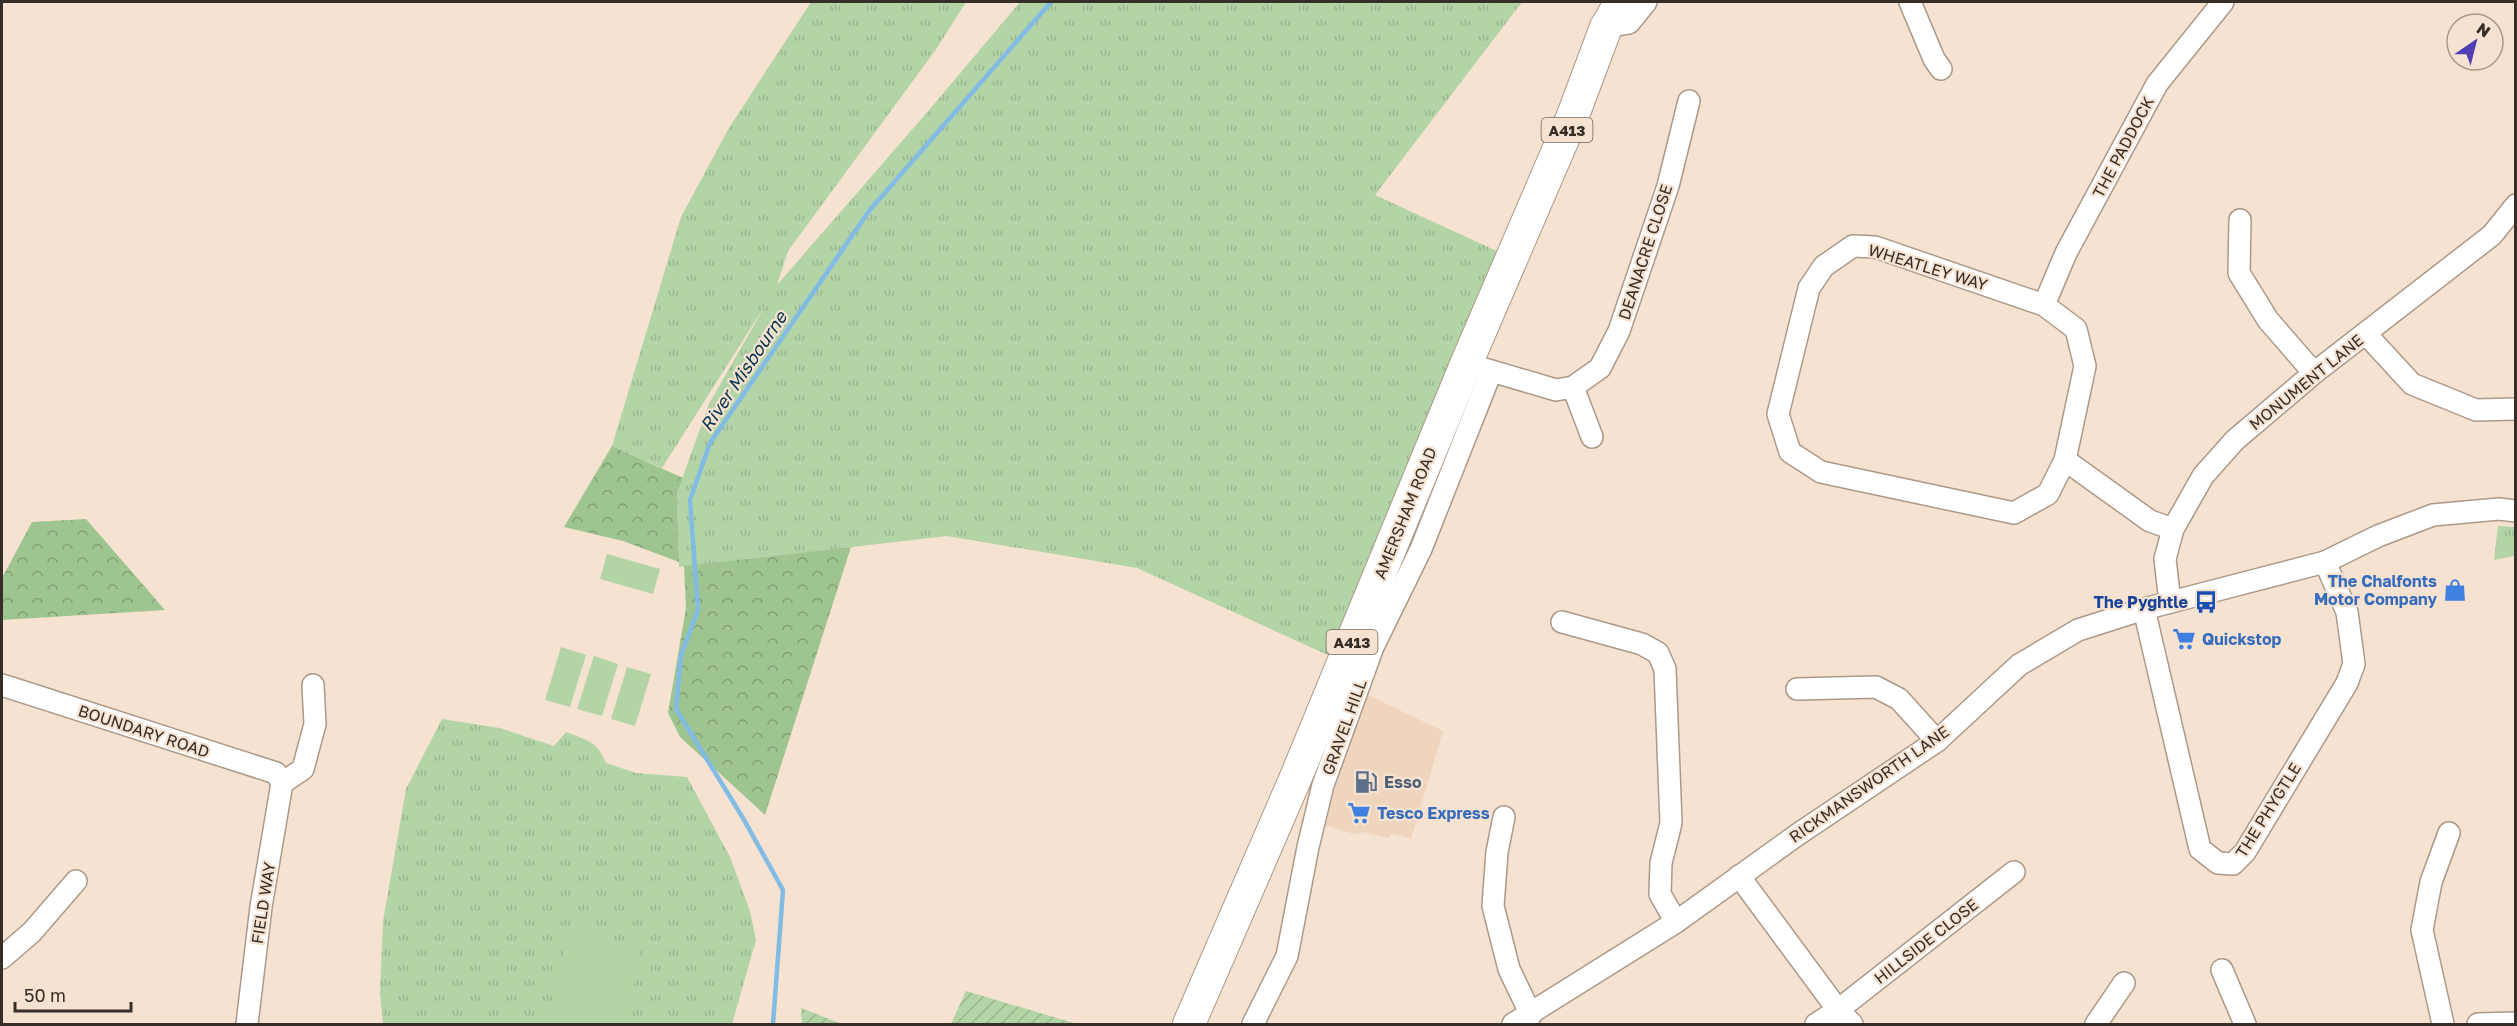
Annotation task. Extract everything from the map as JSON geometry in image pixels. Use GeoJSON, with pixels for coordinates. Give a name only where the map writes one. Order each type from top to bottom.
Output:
{"type":"FeatureCollection","features":[{"type":"Feature","properties":{"kind":"highway","name":"AMERSHAM ROAD"},"geometry":{"type":"LineString","coordinates":[[1189,1024],[1291,788],[1479,367],[1572,118],[1614,14]]}},
{"type":"Feature","properties":{"kind":"street"},"geometry":{"type":"LineString","coordinates":[[1614,14],[1629,23],[1646,2]]}},
{"type":"Feature","properties":{"kind":"street"},"geometry":{"type":"LineString","coordinates":[[1910,2],[1934,59],[1941,69]]}},
{"type":"Feature","properties":{"kind":"street","name":"THE PADDOCK"},"geometry":{"type":"LineString","coordinates":[[2044,305],[2067,253],[2157,84],[2223,2]]}},
{"type":"Feature","properties":{"kind":"street","name":"DEANACRE CLOSE"},"geometry":{"type":"LineString","coordinates":[[1573,387],[1600,368],[1619,332],[1668,186],[1689,101]]}},
{"type":"Feature","properties":{"kind":"street","name":"MONUMENT LANE"},"geometry":{"type":"LineString","coordinates":[[2170,602],[2164,559],[2173,529],[2203,476],[2222,454],[2235,440],[2314,374],[2492,235],[2516,205]]}},
{"type":"Feature","properties":{"kind":"street"},"geometry":{"type":"LineString","coordinates":[[2240,220],[2239,273],[2268,320],[2314,374]]}},
{"type":"Feature","properties":{"kind":"street","name":"WHEATLEY WAY"},"geometry":{"type":"LineString","coordinates":[[1853,246],[1875,247],[2044,305],[2076,329],[2085,366],[2065,460],[2048,494],[2014,513],[1821,472],[1790,452],[1778,414],[1809,288],[1824,266],[1853,246]]}},
{"type":"Feature","properties":{"kind":"street"},"geometry":{"type":"LineString","coordinates":[[2366,334],[2412,384],[2476,410],[2516,409]]}},
{"type":"Feature","properties":{"kind":"street"},"geometry":{"type":"LineString","coordinates":[[1479,367],[1556,390],[1573,387],[1592,437]]}},
{"type":"Feature","properties":{"kind":"street","name":"GRAVEL HILL"},"geometry":{"type":"LineString","coordinates":[[1253,1024],[1287,956],[1308,847],[1323,785],[1373,647],[1420,549],[1479,367]]}},
{"type":"Feature","properties":{"kind":"street"},"geometry":{"type":"LineString","coordinates":[[2065,460],[2150,521],[2173,529]]}},
{"type":"Feature","properties":{"kind":"street","name":"RICKMANSWORTH LANE"},"geometry":{"type":"LineString","coordinates":[[1522,1020],[1676,922],[1739,876],[1937,741],[2019,665],[2078,630],[2144,609],[2325,562],[2378,536],[2433,515],[2499,509],[2516,511]]}},
{"type":"Feature","properties":{"kind":"street","name":"THE PHYGTLE"},"geometry":{"type":"LineString","coordinates":[[2144,609],[2200,849],[2218,863],[2233,864],[2245,852],[2347,683],[2354,664],[2347,612],[2325,562]]}},
{"type":"Feature","properties":{"kind":"street"},"geometry":{"type":"LineString","coordinates":[[1562,622],[1642,644],[1658,653],[1665,669],[1671,823],[1661,863],[1660,894],[1676,922]]}},
{"type":"Feature","properties":{"kind":"street","name":"BOUNDARY ROAD"},"geometry":{"type":"LineString","coordinates":[[2,685],[276,773],[282,783]]}},
{"type":"Feature","properties":{"kind":"street"},"geometry":{"type":"LineString","coordinates":[[282,783],[303,769],[315,724],[313,685]]}},
{"type":"Feature","properties":{"kind":"street"},"geometry":{"type":"LineString","coordinates":[[1797,689],[1876,687],[1899,699],[1937,741]]}},
{"type":"Feature","properties":{"kind":"street","name":"FIELD WAY"},"geometry":{"type":"LineString","coordinates":[[247,1024],[261,906],[282,783]]}},
{"type":"Feature","properties":{"kind":"street"},"geometry":{"type":"LineString","coordinates":[[1504,817],[1497,852],[1493,906],[1522,1020]]}},
{"type":"Feature","properties":{"kind":"street"},"geometry":{"type":"LineString","coordinates":[[2443,1024],[2422,930],[2431,882],[2448,833]]}},
{"type":"Feature","properties":{"kind":"street","name":"HILLSIDE CLOSE"},"geometry":{"type":"LineString","coordinates":[[1816,1024],[1845,1017],[2014,872]]}},
{"type":"Feature","properties":{"kind":"street"},"geometry":{"type":"LineString","coordinates":[[1739,876],[1845,1017]]}},
{"type":"Feature","properties":{"kind":"street"},"geometry":{"type":"LineString","coordinates":[[2,958],[32,932],[76,881]]}},
{"type":"Feature","properties":{"kind":"street"},"geometry":{"type":"LineString","coordinates":[[2222,970],[2245,1024]]}},
{"type":"Feature","properties":{"kind":"street"},"geometry":{"type":"LineString","coordinates":[[2096,1024],[2124,983]]}},
{"type":"Feature","properties":{"kind":"street"},"geometry":{"type":"LineString","coordinates":[[2478,1024],[2516,1023]]}},
{"type":"Feature","properties":{"kind":"shaded area"},"geometry":{"type":"Polygon","coordinates":[[[1364,693],[1443,731],[1411,839],[1391,833],[1389,838],[1362,832],[1354,834],[1324,825],[1364,693]]]}},
{"type":"Feature","properties":{"kind":"green space"},"geometry":{"type":"Polygon","coordinates":[[[811,2],[966,2],[937,48],[788,251],[777,285],[1020,2],[1522,2],[1375,195],[1512,258],[1343,662],[1137,568],[947,536],[679,567],[677,493],[709,404],[766,304],[662,468],[612,446],[681,217],[729,128],[811,2]]]}},
{"type":"Feature","properties":{"kind":"green space"},"geometry":{"type":"Polygon","coordinates":[[[612,446],[683,478],[677,493],[679,562],[623,541],[564,527],[612,446]]]}},
{"type":"Feature","properties":{"kind":"green space"},"geometry":{"type":"Polygon","coordinates":[[[86,519],[165,610],[2,620],[2,578],[32,522],[86,519]]]}},
{"type":"Feature","properties":{"kind":"green space"},"geometry":{"type":"Polygon","coordinates":[[[2498,526],[2515,527],[2515,556],[2494,560],[2498,526]]]}},
{"type":"Feature","properties":{"kind":"green space"},"geometry":{"type":"Polygon","coordinates":[[[851,547],[765,815],[680,737],[668,713],[686,608],[684,566],[851,547]]]}},
{"type":"Feature","properties":{"kind":"green space"},"geometry":{"type":"Polygon","coordinates":[[[607,554],[660,569],[653,594],[600,579],[607,554]]]}},
{"type":"Feature","properties":{"kind":"green space"},"geometry":{"type":"Polygon","coordinates":[[[561,647],[586,655],[570,707],[545,700],[561,647]]]}},
{"type":"Feature","properties":{"kind":"green space"},"geometry":{"type":"Polygon","coordinates":[[[594,656],[618,664],[602,716],[577,709],[594,656]]]}},
{"type":"Feature","properties":{"kind":"green space"},"geometry":{"type":"Polygon","coordinates":[[[627,667],[651,674],[635,726],[611,719],[627,667]]]}},
{"type":"Feature","properties":{"kind":"green space"},"geometry":{"type":"Polygon","coordinates":[[[442,719],[500,728],[554,746],[566,732],[595,746],[606,763],[636,773],[687,777],[730,857],[750,911],[756,940],[732,1024],[383,1024],[380,992],[383,921],[406,789],[442,719]]]}},
{"type":"Feature","properties":{"kind":"green space"},"geometry":{"type":"Polygon","coordinates":[[[568,930],[642,946],[625,1024],[549,1024],[568,930]]]}},
{"type":"Feature","properties":{"kind":"green space"},"geometry":{"type":"Polygon","coordinates":[[[966,991],[1077,1024],[951,1024],[966,991]]]}},
{"type":"Feature","properties":{"kind":"green space"},"geometry":{"type":"Polygon","coordinates":[[[801,1008],[842,1024],[802,1024],[801,1008]]]}},
{"type":"Feature","properties":{"kind":"waterway","name":"River Misbourne"},"geometry":{"type":"LineString","coordinates":[[773,1024],[783,890],[743,818],[676,709],[681,655],[698,610],[690,500],[710,443],[869,211],[1051,2]]}},
{"type":"Feature","properties":{"kind":"place","name":"The Chalfonts Motor Company"},"geometry":{"type":"Point","coordinates":[2455,590]}},
{"type":"Feature","properties":{"kind":"place","name":"The Pyghtle"},"geometry":{"type":"Point","coordinates":[2206,602]}},
{"type":"Feature","properties":{"kind":"place","name":"Quickstop"},"geometry":{"type":"Point","coordinates":[2184,639]}},
{"type":"Feature","properties":{"kind":"place","name":"Esso"},"geometry":{"type":"Point","coordinates":[1366,782]}},
{"type":"Feature","properties":{"kind":"place","name":"Tesco Express"},"geometry":{"type":"Point","coordinates":[1359,813]}}]}
